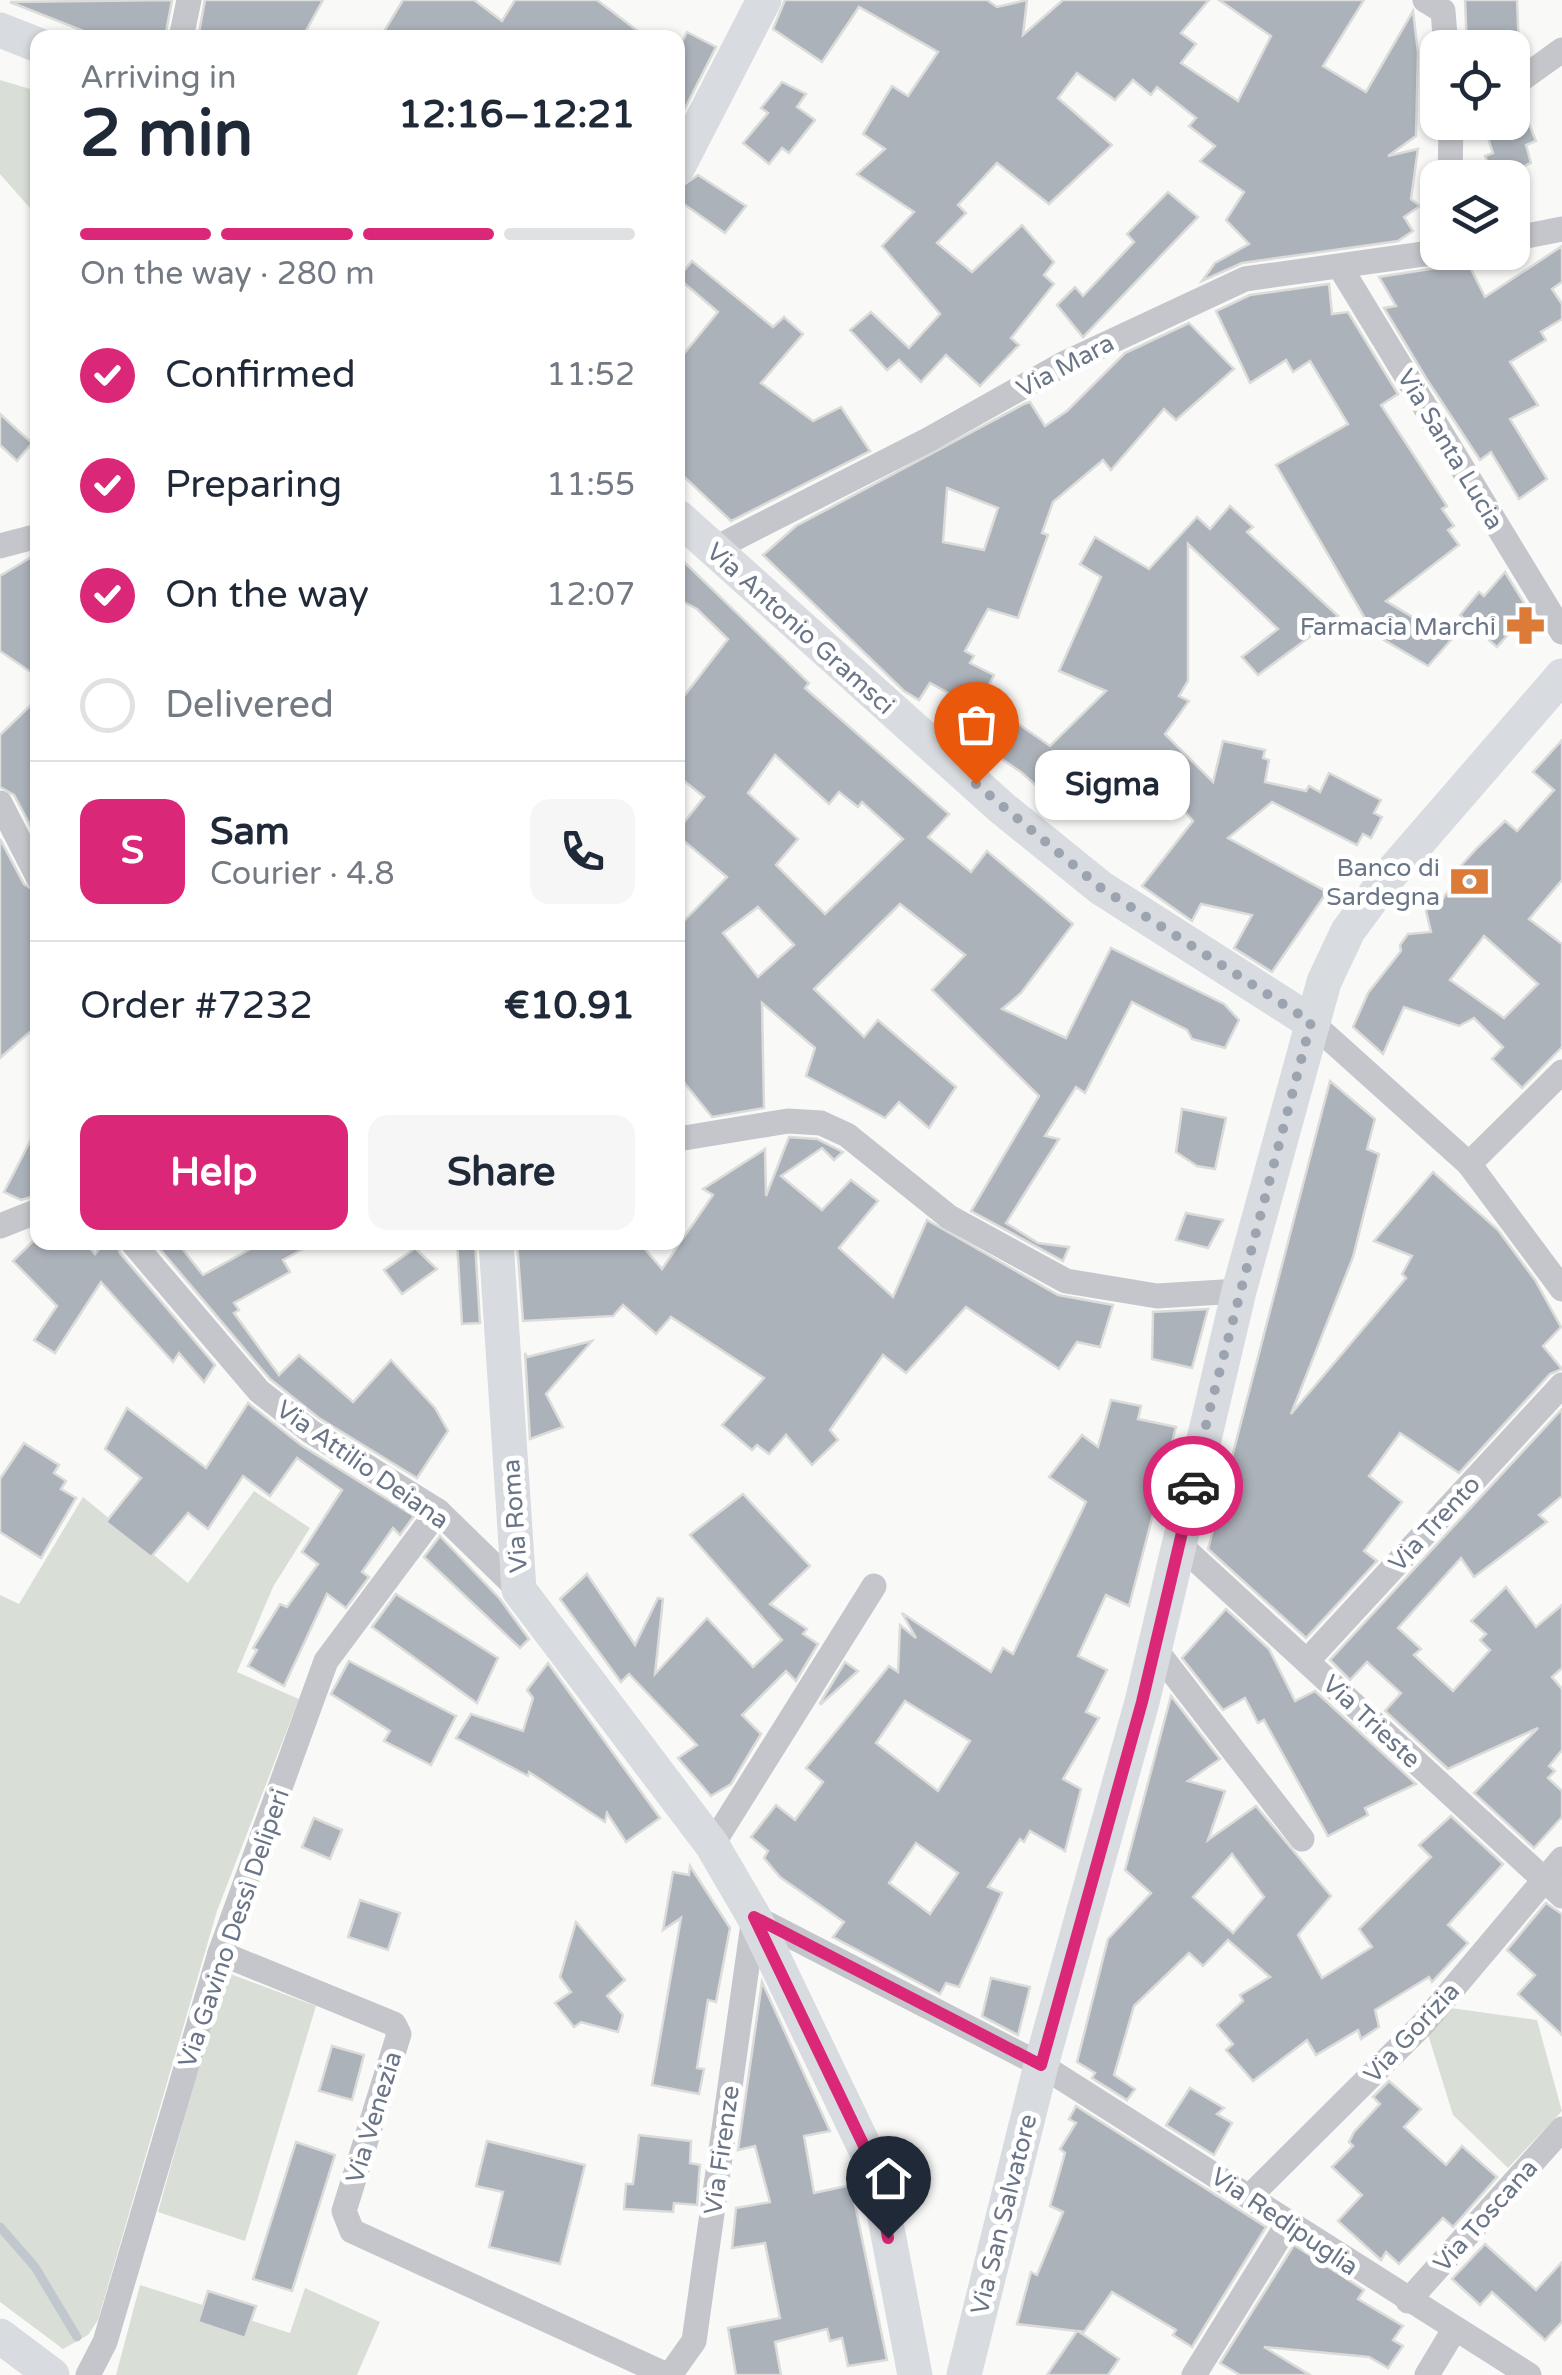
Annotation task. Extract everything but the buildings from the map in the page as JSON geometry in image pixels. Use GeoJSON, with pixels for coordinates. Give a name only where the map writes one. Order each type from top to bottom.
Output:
{"type":"FeatureCollection","features":[{"type":"Feature","properties":{"kind":"street"},"geometry":{"type":"LineString","coordinates":[[183,30],[189,0]]}},
{"type":"Feature","properties":{"kind":"street"},"geometry":{"type":"LineString","coordinates":[[685,154],[764,0]]}},
{"type":"Feature","properties":{"kind":"street"},"geometry":{"type":"LineString","coordinates":[[1439,4],[1443,30]]}},
{"type":"Feature","properties":{"kind":"street"},"geometry":{"type":"LineString","coordinates":[[0,30],[30,42]]}},
{"type":"Feature","properties":{"kind":"street"},"geometry":{"type":"LineString","coordinates":[[1530,73],[1562,50]]}},
{"type":"Feature","properties":{"kind":"street"},"geometry":{"type":"LineString","coordinates":[[1530,236],[1562,230]]}},
{"type":"Feature","properties":{"kind":"street","name":"Via Mara"},"geometry":{"type":"LineString","coordinates":[[716,548],[1158,316],[1245,280],[1420,255]]}},
{"type":"Feature","properties":{"kind":"street","name":"Via Santa Lucia"},"geometry":{"type":"LineString","coordinates":[[1340,267],[1562,632]]}},
{"type":"Feature","properties":{"kind":"street","name":"Via Antonio Gramsci"},"geometry":{"type":"LineString","coordinates":[[685,522],[885,705],[1101,888],[1311,1022]]}},
{"type":"Feature","properties":{"kind":"street"},"geometry":{"type":"LineString","coordinates":[[0,546],[30,538]]}},
{"type":"Feature","properties":{"kind":"street","name":"Via San Salvatore"},"geometry":{"type":"LineString","coordinates":[[964,2375],[1041,2065],[1155,1648],[1239,1291],[1311,1022],[1348,931],[1387,878],[1562,676]]}},
{"type":"Feature","properties":{"kind":"street"},"geometry":{"type":"LineString","coordinates":[[0,803],[30,861]]}},
{"type":"Feature","properties":{"kind":"street"},"geometry":{"type":"LineString","coordinates":[[1311,1022],[1470,1164],[1562,1289]]}},
{"type":"Feature","properties":{"kind":"street"},"geometry":{"type":"LineString","coordinates":[[1470,1164],[1562,1072]]}},
{"type":"Feature","properties":{"kind":"street"},"geometry":{"type":"LineString","coordinates":[[685,1138],[788,1121],[821,1122],[847,1135],[949,1218],[1066,1280],[1157,1296],[1239,1291]]}},
{"type":"Feature","properties":{"kind":"street"},"geometry":{"type":"LineString","coordinates":[[0,1226],[30,1214]]}},
{"type":"Feature","properties":{"kind":"street","name":"Via Attilio Deiana"},"geometry":{"type":"LineString","coordinates":[[139,1250],[259,1391],[310,1431],[438,1511],[519,1590]]}},
{"type":"Feature","properties":{"kind":"street","name":"Via Roma"},"geometry":{"type":"LineString","coordinates":[[497,1250],[519,1590],[712,1846],[754,1917],[876,2171],[915,2375]]}},
{"type":"Feature","properties":{"kind":"street","name":"Via Trento"},"geometry":{"type":"LineString","coordinates":[[1307,1661],[1562,1384]]}},
{"type":"Feature","properties":{"kind":"street","name":"Via Gavino Dessì Deliperi"},"geometry":{"type":"LineString","coordinates":[[88,2375],[105,2342],[220,1953],[326,1661],[438,1511]]}},
{"type":"Feature","properties":{"kind":"street","name":"Via Trieste"},"geometry":{"type":"LineString","coordinates":[[1181,1546],[1553,1888]]}},
{"type":"Feature","properties":{"kind":"street"},"geometry":{"type":"LineString","coordinates":[[712,1846],[874,1586]]}},
{"type":"Feature","properties":{"kind":"street"},"geometry":{"type":"LineString","coordinates":[[1155,1648],[1302,1839]]}},
{"type":"Feature","properties":{"kind":"street","name":"Via Gorizia"},"geometry":{"type":"LineString","coordinates":[[1250,2196],[1553,1888],[1562,1860]]}},
{"type":"Feature","properties":{"kind":"street"},"geometry":{"type":"LineString","coordinates":[[754,1917],[1041,2065]]}},
{"type":"Feature","properties":{"kind":"street","name":"Via Firenze"},"geometry":{"type":"LineString","coordinates":[[669,2375],[694,2341],[754,1917]]}},
{"type":"Feature","properties":{"kind":"street","name":"Via Venezia"},"geometry":{"type":"LineString","coordinates":[[220,1953],[394,2024],[399,2034],[344,2211],[352,2231],[669,2375]]}},
{"type":"Feature","properties":{"kind":"street","name":"Via Redipuglia"},"geometry":{"type":"LineString","coordinates":[[1041,2065],[1528,2375]]}},
{"type":"Feature","properties":{"kind":"street","name":"Via Toscana"},"geometry":{"type":"LineString","coordinates":[[1408,2302],[1562,2128]]}},
{"type":"Feature","properties":{"kind":"street"},"geometry":{"type":"LineString","coordinates":[[1194,2375],[1287,2225]]}},
{"type":"Feature","properties":{"kind":"street"},"geometry":{"type":"LineString","coordinates":[[1426,2375],[1454,2330]]}},
{"type":"Feature","properties":{"kind":"street"},"geometry":{"type":"LineString","coordinates":[[0,2336],[52,2375]]}},
{"type":"Feature","properties":{"kind":"shaded area"},"geometry":{"type":"Polygon","coordinates":[[[0,80],[30,89],[30,208],[0,174],[0,80]]]}},
{"type":"Feature","properties":{"kind":"shaded area"},"geometry":{"type":"Polygon","coordinates":[[[254,1491],[310,1528],[273,1587],[237,1672],[299,1699],[217,1911],[98,2320],[88,2335],[63,2349],[0,2302],[0,1595],[19,1604],[83,1497],[188,1583],[254,1491]]]}},
{"type":"Feature","properties":{"kind":"shaded area"},"geometry":{"type":"Polygon","coordinates":[[[225,1972],[316,2006],[245,2241],[158,2212],[225,1972]]]}},
{"type":"Feature","properties":{"kind":"shaded area"},"geometry":{"type":"Polygon","coordinates":[[[1444,2007],[1537,2020],[1562,2111],[1508,2168],[1453,2115],[1426,2028],[1444,2007]]]}},
{"type":"Feature","properties":{"kind":"shaded area"},"geometry":{"type":"Polygon","coordinates":[[[140,2285],[290,2333],[305,2288],[380,2322],[357,2375],[116,2375],[140,2285]]]}},
{"type":"Feature","properties":{"kind":"waterway"},"geometry":{"type":"LineString","coordinates":[[0,2227],[35,2267],[77,2337]]}},
{"type":"Feature","properties":{"kind":"way so far"},"geometry":{"type":"LineString","coordinates":[[976,784],[1101,888],[1311,1022],[1239,1291],[1193,1486]]}},
{"type":"Feature","properties":{"kind":"place","name":"Farmacia Marchi"},"geometry":{"type":"Point","coordinates":[1526,626]}},
{"type":"Feature","properties":{"kind":"place","name":"Sigma"},"geometry":{"type":"Point","coordinates":[976,784]}},
{"type":"Feature","properties":{"kind":"place","name":"Banco di Sardegna"},"geometry":{"type":"Point","coordinates":[1470,881]}},
{"type":"Feature","properties":{"kind":"route"},"geometry":{"type":"LineString","coordinates":[[888,2238],[876,2171],[754,1917],[1041,2065],[1142,1702],[1193,1486]]}}]}
